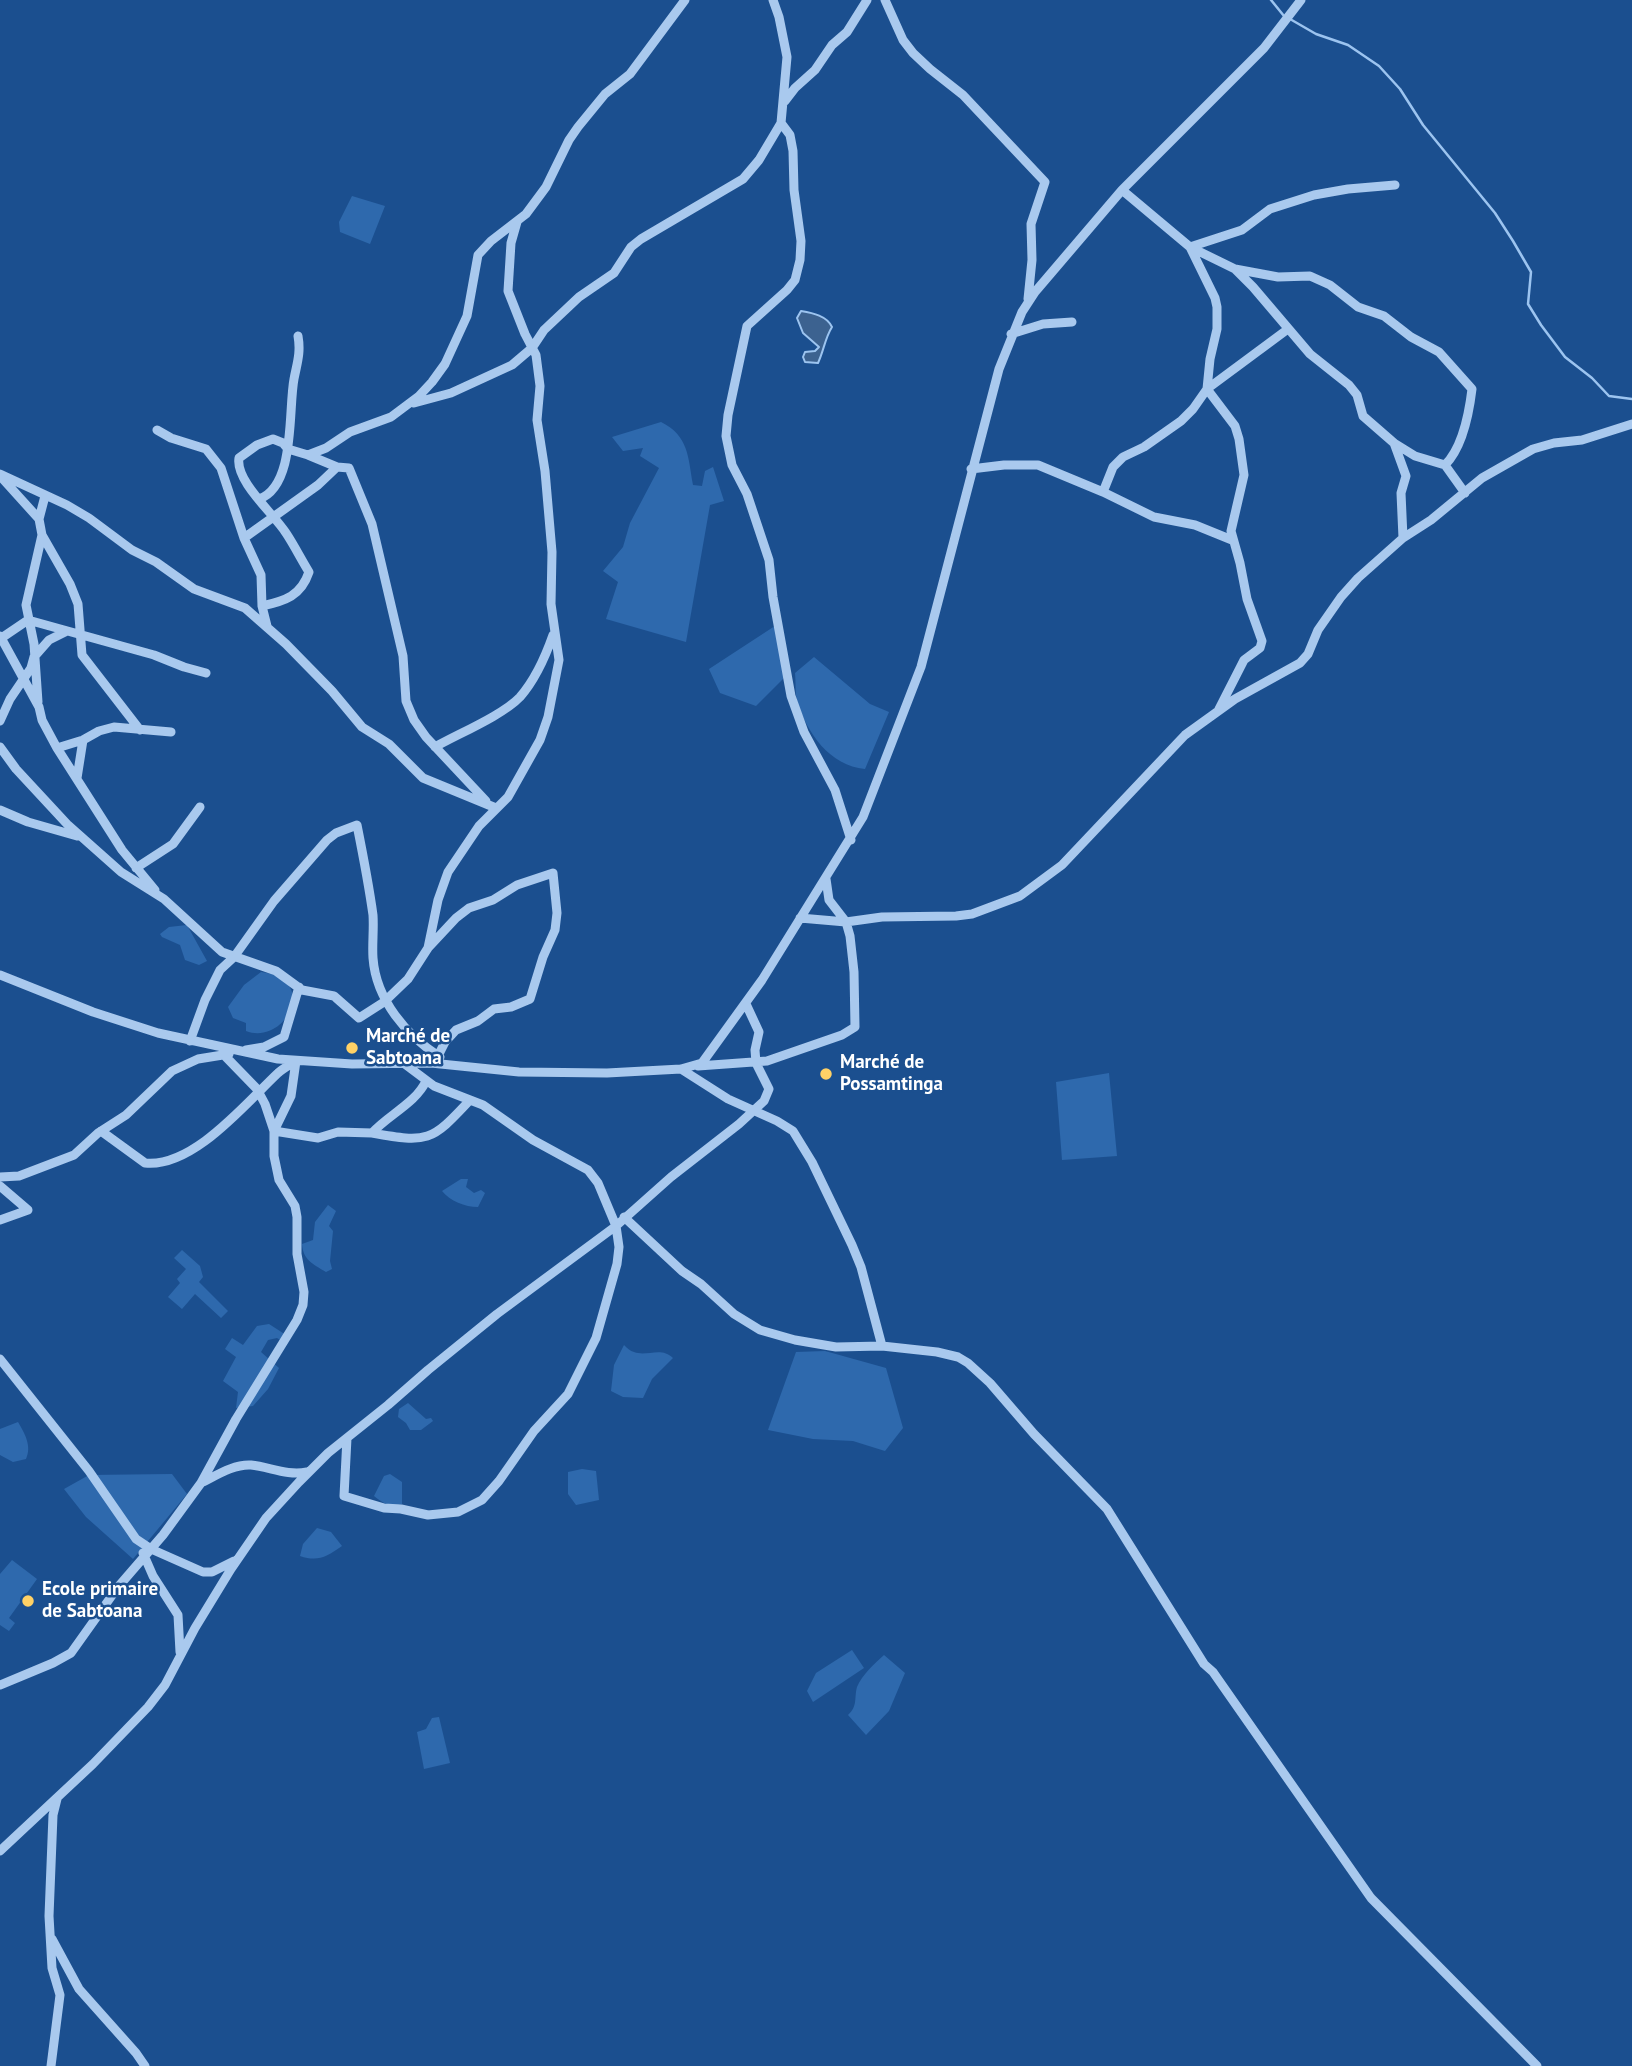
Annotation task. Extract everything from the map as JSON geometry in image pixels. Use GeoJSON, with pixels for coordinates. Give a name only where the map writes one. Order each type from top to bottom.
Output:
{"type":"FeatureCollection","features":[{"type":"Feature","properties":{"kind":"street"},"geometry":{"type":"LineString","coordinates":[[308,454],[326,448],[349,432],[391,417],[439,375],[467,316],[478,255],[491,241],[517,222],[546,187],[578,127],[605,94],[630,74],[685,0]]}},
{"type":"Feature","properties":{"kind":"street"},"geometry":{"type":"LineString","coordinates":[[409,404],[451,393],[512,365],[532,348],[544,330],[579,297],[614,273],[640,239],[743,179],[759,160],[781,123],[787,57],[773,0]]}},
{"type":"Feature","properties":{"kind":"street"},"geometry":{"type":"LineString","coordinates":[[784,103],[815,70],[832,45],[847,32],[867,0]]}},
{"type":"Feature","properties":{"kind":"street"},"geometry":{"type":"LineString","coordinates":[[885,0],[903,40],[913,53],[963,94],[1045,182],[1031,224],[1032,260],[1027,303]]}},
{"type":"Feature","properties":{"kind":"street"},"geometry":{"type":"LineString","coordinates":[[697,1066],[706,1059],[746,1004],[851,840],[882,774],[921,667],[999,369],[1011,334],[1027,303],[1122,190],[1264,48],[1301,0]]}},
{"type":"Feature","properties":{"kind":"street"},"geometry":{"type":"LineString","coordinates":[[781,123],[790,135],[793,151],[794,190],[801,241],[800,260],[795,280],[787,290],[747,326],[726,436],[732,465],[747,495],[769,560],[773,597],[792,696],[804,732],[844,811],[851,840]]}},
{"type":"Feature","properties":{"kind":"street"},"geometry":{"type":"LineString","coordinates":[[1191,247],[1242,230],[1270,209],[1314,195],[1395,185]]}},
{"type":"Feature","properties":{"kind":"street"},"geometry":{"type":"LineString","coordinates":[[1122,190],[1191,247],[1235,269],[1278,277],[1310,276],[1321,280],[1358,307],[1384,316],[1411,337],[1439,352],[1472,389],[1462,434],[1453,457],[1445,465]]}},
{"type":"Feature","properties":{"kind":"street"},"geometry":{"type":"LineString","coordinates":[[428,948],[438,900],[448,872],[465,844],[508,797],[543,732],[559,660],[551,604],[552,552],[545,471],[537,420],[540,386],[536,355],[508,291],[511,243],[517,222]]}},
{"type":"Feature","properties":{"kind":"street"},"geometry":{"type":"LineString","coordinates":[[1191,247],[1217,307],[1217,329],[1207,389],[1235,426],[1244,465],[1243,483],[1230,525],[1247,599],[1262,644],[1244,660],[1219,709]]}},
{"type":"Feature","properties":{"kind":"street"},"geometry":{"type":"LineString","coordinates":[[1235,269],[1288,329],[1357,395],[1363,416],[1394,443],[1415,456],[1445,465],[1465,493]]}},
{"type":"Feature","properties":{"kind":"street"},"geometry":{"type":"LineString","coordinates":[[1011,334],[1043,324],[1072,322]]}},
{"type":"Feature","properties":{"kind":"street"},"geometry":{"type":"LineString","coordinates":[[1103,492],[1117,462],[1181,421],[1207,389],[1288,329]]}},
{"type":"Feature","properties":{"kind":"street"},"geometry":{"type":"LineString","coordinates":[[259,499],[275,487],[288,449],[294,378],[300,360],[298,336]]}},
{"type":"Feature","properties":{"kind":"street"},"geometry":{"type":"LineString","coordinates":[[800,918],[846,922],[882,917],[972,914],[1028,892],[1080,847],[1105,817],[1185,735],[1219,709],[1300,663],[1308,654],[1318,630],[1341,597],[1403,538],[1432,520],[1482,478],[1533,449],[1554,443],[1582,440],[1632,424]]}},
{"type":"Feature","properties":{"kind":"street"},"geometry":{"type":"LineString","coordinates":[[157,430],[171,438],[206,449],[225,476],[244,537],[261,575],[262,606],[267,626]]}},
{"type":"Feature","properties":{"kind":"street"},"geometry":{"type":"LineString","coordinates":[[262,606],[290,599],[309,572],[286,533],[259,499],[239,466],[239,458],[257,445],[273,439],[283,443],[288,449],[308,454],[337,467],[349,468],[372,524],[402,656],[406,701],[414,720],[482,798],[496,808]]}},
{"type":"Feature","properties":{"kind":"street"},"geometry":{"type":"LineString","coordinates":[[1394,443],[1406,476],[1401,493],[1403,538]]}},
{"type":"Feature","properties":{"kind":"street"},"geometry":{"type":"LineString","coordinates":[[971,470],[1004,465],[1038,465],[1154,517],[1195,525],[1232,540]]}},
{"type":"Feature","properties":{"kind":"street"},"geometry":{"type":"LineString","coordinates":[[244,537],[318,485],[337,467]]}},
{"type":"Feature","properties":{"kind":"street"},"geometry":{"type":"LineString","coordinates":[[0,475],[67,505],[186,584],[245,608],[267,626],[332,691],[362,727],[389,744],[422,778],[496,808]]}},
{"type":"Feature","properties":{"kind":"street"},"geometry":{"type":"LineString","coordinates":[[0,475],[39,519]]}},
{"type":"Feature","properties":{"kind":"street"},"geometry":{"type":"LineString","coordinates":[[45,496],[39,519],[42,536],[70,584],[78,604],[82,655],[140,730]]}},
{"type":"Feature","properties":{"kind":"street"},"geometry":{"type":"LineString","coordinates":[[42,536],[27,598],[27,620],[34,644],[42,720],[95,810],[136,868],[164,899],[227,955],[276,971],[299,988],[334,996],[359,1018],[386,1000],[408,979],[428,948],[469,908],[494,900],[517,885],[553,873],[557,913],[555,930],[530,999],[511,1007],[494,1009],[478,1021],[456,1030],[438,1056]]}},
{"type":"Feature","properties":{"kind":"street"},"geometry":{"type":"LineString","coordinates":[[39,707],[0,637],[27,620],[154,655],[206,673]]}},
{"type":"Feature","properties":{"kind":"street"},"geometry":{"type":"LineString","coordinates":[[435,747],[504,709],[520,697],[533,677],[555,629]]}},
{"type":"Feature","properties":{"kind":"street"},"geometry":{"type":"LineString","coordinates":[[0,721],[10,699],[31,668],[34,657],[49,640],[67,631]]}},
{"type":"Feature","properties":{"kind":"street"},"geometry":{"type":"LineString","coordinates":[[57,748],[114,727],[172,732]]}},
{"type":"Feature","properties":{"kind":"street"},"geometry":{"type":"LineString","coordinates":[[77,778],[83,740]]}},
{"type":"Feature","properties":{"kind":"street"},"geometry":{"type":"LineString","coordinates":[[0,747],[16,769],[82,838],[135,882],[164,899]]}},
{"type":"Feature","properties":{"kind":"street"},"geometry":{"type":"LineString","coordinates":[[136,868],[173,845],[200,807]]}},
{"type":"Feature","properties":{"kind":"street"},"geometry":{"type":"LineString","coordinates":[[0,810],[82,838]]}},
{"type":"Feature","properties":{"kind":"street"},"geometry":{"type":"LineString","coordinates":[[190,1041],[218,974],[234,957],[274,901],[327,840],[336,833],[357,825],[373,916],[374,966],[386,1000],[405,1028],[438,1056],[454,1064]]}},
{"type":"Feature","properties":{"kind":"street"},"geometry":{"type":"LineString","coordinates":[[0,975],[93,1012],[158,1033],[237,1052],[296,1061],[454,1064],[519,1072],[607,1073],[756,1063],[791,1055],[842,1035],[855,1027],[855,972],[846,922],[830,900],[826,879]]}},
{"type":"Feature","properties":{"kind":"street"},"geometry":{"type":"LineString","coordinates":[[0,1177],[19,1176],[74,1155],[100,1131],[126,1115],[172,1071],[198,1059],[264,1047],[284,1037],[299,988]]}},
{"type":"Feature","properties":{"kind":"street"},"geometry":{"type":"LineString","coordinates":[[0,1851],[148,1707],[165,1685],[238,1559],[266,1518],[309,1472],[497,1314],[616,1226],[764,1101],[769,1091],[756,1063],[755,1050],[759,1032],[746,1004]]}},
{"type":"Feature","properties":{"kind":"street"},"geometry":{"type":"LineString","coordinates":[[0,1685],[53,1664],[71,1653],[118,1587],[148,1553],[201,1483],[303,1306],[297,1254],[297,1217],[295,1206],[279,1180],[274,1156],[274,1131],[260,1093],[225,1056]]}},
{"type":"Feature","properties":{"kind":"street"},"geometry":{"type":"LineString","coordinates":[[100,1131],[145,1163],[179,1158],[193,1150],[260,1093],[278,1073],[296,1061]]}},
{"type":"Feature","properties":{"kind":"street"},"geometry":{"type":"LineString","coordinates":[[274,1131],[291,1096],[296,1061]]}},
{"type":"Feature","properties":{"kind":"street"},"geometry":{"type":"LineString","coordinates":[[347,1438],[344,1496],[384,1508],[428,1515],[458,1512],[482,1500],[499,1481],[534,1431],[568,1394],[591,1349],[617,1264],[619,1247],[616,1226],[598,1183],[588,1170],[533,1140],[496,1113],[426,1081],[402,1062]]}},
{"type":"Feature","properties":{"kind":"street"},"geometry":{"type":"LineString","coordinates":[[681,1069],[728,1100],[777,1121],[793,1131],[845,1228],[861,1267],[881,1346]]}},
{"type":"Feature","properties":{"kind":"street"},"geometry":{"type":"LineString","coordinates":[[372,1133],[421,1090],[426,1081]]}},
{"type":"Feature","properties":{"kind":"street"},"geometry":{"type":"LineString","coordinates":[[274,1131],[318,1138],[338,1132],[372,1133],[408,1139],[426,1138],[455,1116],[470,1100]]}},
{"type":"Feature","properties":{"kind":"street"},"geometry":{"type":"LineString","coordinates":[[0,1186],[27,1210],[0,1220]]}},
{"type":"Feature","properties":{"kind":"street"},"geometry":{"type":"LineString","coordinates":[[624,1217],[682,1271],[734,1314],[760,1330],[795,1340],[836,1347],[881,1346],[937,1352],[958,1357],[990,1383],[1034,1434],[1107,1510],[1204,1664],[1213,1672],[1371,1898],[1537,2066]]}},
{"type":"Feature","properties":{"kind":"street"},"geometry":{"type":"LineString","coordinates":[[0,1359],[89,1471],[148,1553],[153,1576],[178,1615],[181,1632],[180,1656]]}},
{"type":"Feature","properties":{"kind":"street"},"geometry":{"type":"LineString","coordinates":[[201,1483],[236,1467],[249,1465],[290,1473],[309,1472]]}},
{"type":"Feature","properties":{"kind":"street"},"geometry":{"type":"LineString","coordinates":[[148,1553],[203,1572],[221,1569],[238,1559]]}},
{"type":"Feature","properties":{"kind":"street"},"geometry":{"type":"LineString","coordinates":[[51,2066],[60,1995],[52,1968],[49,1935],[51,1837],[58,1797]]}},
{"type":"Feature","properties":{"kind":"street"},"geometry":{"type":"LineString","coordinates":[[49,1935],[79,1989],[145,2066]]}},
{"type":"Feature","properties":{"kind":"shaded area"},"geometry":{"type":"Polygon","coordinates":[[[352,196],[385,206],[370,244],[340,232],[339,222],[352,196]]]}},
{"type":"Feature","properties":{"kind":"shaded area"},"geometry":{"type":"Polygon","coordinates":[[[801,311],[823,318],[832,327],[818,363],[805,362],[803,357],[805,352],[815,351],[819,347],[803,333],[797,318],[801,311]]]}},
{"type":"Feature","properties":{"kind":"shaded area"},"geometry":{"type":"Polygon","coordinates":[[[661,422],[677,434],[686,448],[693,485],[702,486],[705,471],[713,467],[724,501],[710,505],[686,642],[606,619],[618,582],[603,571],[623,547],[630,523],[659,468],[640,456],[643,448],[623,451],[612,437],[661,422]]]}},
{"type":"Feature","properties":{"kind":"shaded area"},"geometry":{"type":"Polygon","coordinates":[[[781,622],[788,674],[756,706],[720,693],[709,669],[781,622]]]}},
{"type":"Feature","properties":{"kind":"shaded area"},"geometry":{"type":"Polygon","coordinates":[[[814,657],[870,704],[889,712],[865,769],[852,767],[831,755],[814,736],[801,713],[796,698],[795,673],[814,657]]]}},
{"type":"Feature","properties":{"kind":"shaded area"},"geometry":{"type":"Polygon","coordinates":[[[187,925],[207,961],[199,965],[185,960],[180,945],[160,934],[169,927],[187,925]]]}},
{"type":"Feature","properties":{"kind":"shaded area"},"geometry":{"type":"Polygon","coordinates":[[[261,972],[279,977],[289,986],[293,998],[291,1010],[284,1021],[273,1029],[260,1033],[246,1031],[246,1023],[233,1018],[228,1007],[244,985],[261,972]]]}},
{"type":"Feature","properties":{"kind":"shaded area"},"geometry":{"type":"Polygon","coordinates":[[[1109,1073],[1117,1156],[1062,1160],[1056,1082],[1109,1073]]]}},
{"type":"Feature","properties":{"kind":"shaded area"},"geometry":{"type":"Polygon","coordinates":[[[461,1179],[468,1179],[466,1187],[474,1193],[481,1190],[485,1193],[478,1207],[458,1203],[442,1191],[461,1179]]]}},
{"type":"Feature","properties":{"kind":"shaded area"},"geometry":{"type":"Polygon","coordinates":[[[328,1205],[336,1211],[329,1226],[333,1231],[330,1261],[332,1269],[326,1272],[307,1258],[302,1244],[313,1240],[315,1222],[328,1205]]]}},
{"type":"Feature","properties":{"kind":"shaded area"},"geometry":{"type":"Polygon","coordinates":[[[182,1250],[200,1266],[203,1277],[199,1282],[228,1311],[221,1318],[195,1294],[182,1309],[168,1297],[180,1283],[177,1279],[186,1269],[174,1258],[182,1250]]]}},
{"type":"Feature","properties":{"kind":"shaded area"},"geometry":{"type":"Polygon","coordinates":[[[269,1324],[286,1335],[282,1341],[277,1338],[268,1340],[261,1352],[279,1368],[268,1389],[253,1406],[236,1408],[238,1392],[223,1381],[236,1357],[225,1349],[232,1338],[243,1345],[257,1326],[269,1324]]]}},
{"type":"Feature","properties":{"kind":"shaded area"},"geometry":{"type":"Polygon","coordinates":[[[624,1345],[634,1352],[659,1352],[673,1358],[652,1379],[643,1398],[623,1397],[611,1391],[614,1365],[624,1345]]]}},
{"type":"Feature","properties":{"kind":"shaded area"},"geometry":{"type":"Polygon","coordinates":[[[825,1351],[886,1368],[903,1428],[885,1451],[853,1441],[813,1439],[768,1430],[796,1352],[825,1351]]]}},
{"type":"Feature","properties":{"kind":"shaded area"},"geometry":{"type":"Polygon","coordinates":[[[408,1403],[426,1419],[431,1418],[433,1421],[421,1430],[410,1430],[398,1417],[399,1409],[408,1403]]]}},
{"type":"Feature","properties":{"kind":"shaded area"},"geometry":{"type":"Polygon","coordinates":[[[18,1422],[28,1449],[26,1459],[13,1462],[0,1455],[0,1429],[18,1422]]]}},
{"type":"Feature","properties":{"kind":"shaded area"},"geometry":{"type":"Polygon","coordinates":[[[582,1469],[596,1471],[599,1500],[576,1505],[568,1494],[568,1472],[582,1469]]]}},
{"type":"Feature","properties":{"kind":"shaded area"},"geometry":{"type":"Polygon","coordinates":[[[172,1474],[187,1494],[133,1559],[86,1517],[64,1489],[89,1475],[172,1474]]]}},
{"type":"Feature","properties":{"kind":"shaded area"},"geometry":{"type":"Polygon","coordinates":[[[390,1474],[402,1482],[402,1504],[387,1504],[374,1496],[384,1476],[390,1474]]]}},
{"type":"Feature","properties":{"kind":"shaded area"},"geometry":{"type":"Polygon","coordinates":[[[317,1528],[331,1532],[342,1546],[322,1557],[312,1559],[300,1556],[303,1544],[317,1528]]]}},
{"type":"Feature","properties":{"kind":"shaded area"},"geometry":{"type":"Polygon","coordinates":[[[12,1560],[37,1579],[9,1618],[15,1623],[9,1631],[0,1625],[0,1574],[12,1560]]]}},
{"type":"Feature","properties":{"kind":"shaded area"},"geometry":{"type":"Polygon","coordinates":[[[852,1650],[864,1668],[813,1702],[807,1691],[816,1673],[852,1650]]]}},
{"type":"Feature","properties":{"kind":"shaded area"},"geometry":{"type":"Polygon","coordinates":[[[884,1655],[905,1673],[889,1711],[866,1735],[848,1715],[854,1705],[859,1683],[884,1655]]]}},
{"type":"Feature","properties":{"kind":"shaded area"},"geometry":{"type":"Polygon","coordinates":[[[439,1717],[450,1763],[424,1769],[417,1732],[426,1729],[432,1718],[439,1717]]]}},
{"type":"Feature","properties":{"kind":"waterway"},"geometry":{"type":"LineString","coordinates":[[1271,0],[1284,16]]}},
{"type":"Feature","properties":{"kind":"waterway"},"geometry":{"type":"LineString","coordinates":[[1290,19],[1316,34],[1348,45],[1379,66],[1400,89],[1423,125],[1495,213],[1513,241],[1531,272],[1528,304],[1541,325],[1565,357],[1592,378],[1609,396],[1632,399]]}},
{"type":"Feature","properties":{"kind":"place","name":"Marché de Sabtoana"},"geometry":{"type":"Point","coordinates":[352,1048]}},
{"type":"Feature","properties":{"kind":"place","name":"Marché de Possamtinga"},"geometry":{"type":"Point","coordinates":[826,1074]}},
{"type":"Feature","properties":{"kind":"place","name":"Ecole primaire de Sabtoana"},"geometry":{"type":"Point","coordinates":[28,1601]}}]}
